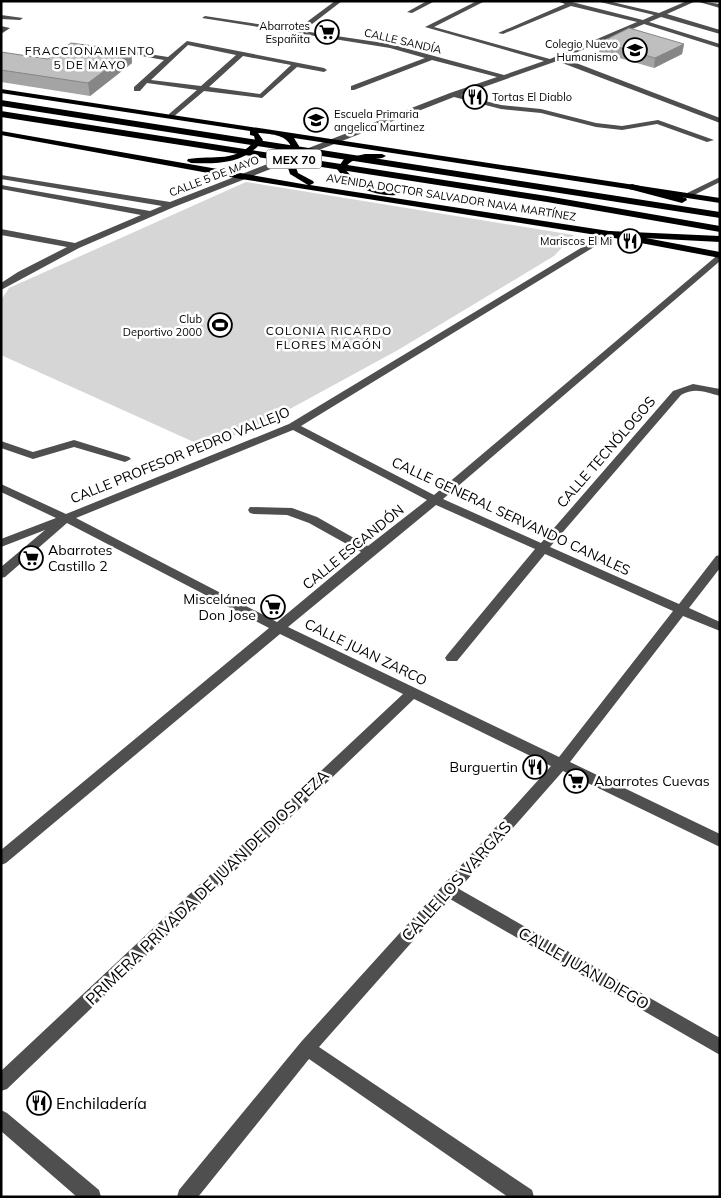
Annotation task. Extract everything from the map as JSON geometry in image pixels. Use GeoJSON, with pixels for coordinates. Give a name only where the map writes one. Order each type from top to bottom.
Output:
{"type":"FeatureCollection","features":[{"type":"Feature","properties":{"kind":"highway","name":"AVENIDA DOCTOR SALVADOR NAVA MARTÍNEZ"},"geometry":{"type":"LineString","coordinates":[[2,103],[720,215]]}},
{"type":"Feature","properties":{"kind":"highway","name":"AVENIDA DOCTOR SALVADOR NAVA MARTÍNEZ"},"geometry":{"type":"LineString","coordinates":[[1,114],[547,199],[720,229]]}},
{"type":"Feature","properties":{"kind":"highway"},"geometry":{"type":"LineString","coordinates":[[632,187],[720,210]]}},
{"type":"Feature","properties":{"kind":"highway"},"geometry":{"type":"LineString","coordinates":[[609,234],[720,239]]}},
{"type":"Feature","properties":{"kind":"main road"},"geometry":{"type":"LineString","coordinates":[[1,91],[172,116],[239,128],[257,135],[259,140],[255,147],[243,155],[218,160],[190,161],[131,156]]}},
{"type":"Feature","properties":{"kind":"main road"},"geometry":{"type":"LineString","coordinates":[[223,125],[720,201]]}},
{"type":"Feature","properties":{"kind":"main road"},"geometry":{"type":"LineString","coordinates":[[274,133],[291,139],[294,142],[291,170],[294,174],[326,190]]}},
{"type":"Feature","properties":{"kind":"main road","name":"AVENIDA DOCTOR SALVADOR NAVA MARTÍNEZ"},"geometry":{"type":"LineString","coordinates":[[3,134],[241,177],[609,234],[720,255]]}},
{"type":"Feature","properties":{"kind":"main road"},"geometry":{"type":"LineString","coordinates":[[420,156],[360,156],[345,163],[341,169],[348,179],[358,184],[466,211]]}},
{"type":"Feature","properties":{"kind":"street"},"geometry":{"type":"LineString","coordinates":[[297,32],[339,1]]}},
{"type":"Feature","properties":{"kind":"street"},"geometry":{"type":"LineString","coordinates":[[410,12],[432,1]]}},
{"type":"Feature","properties":{"kind":"street"},"geometry":{"type":"LineString","coordinates":[[482,1],[428,27],[555,60],[720,121]]}},
{"type":"Feature","properties":{"kind":"street"},"geometry":{"type":"LineString","coordinates":[[560,1],[643,22],[720,46]]}},
{"type":"Feature","properties":{"kind":"street"},"geometry":{"type":"LineString","coordinates":[[600,1],[678,19],[720,32]]}},
{"type":"Feature","properties":{"kind":"street","name":"CALLE 5 DE MAYO"},"geometry":{"type":"LineString","coordinates":[[1,287],[21,274],[76,246],[171,205],[453,94],[555,60],[694,1]]}},
{"type":"Feature","properties":{"kind":"street"},"geometry":{"type":"LineString","coordinates":[[701,1],[720,6]]}},
{"type":"Feature","properties":{"kind":"street"},"geometry":{"type":"LineString","coordinates":[[501,33],[570,4]]}},
{"type":"Feature","properties":{"kind":"street"},"geometry":{"type":"LineString","coordinates":[[617,16],[636,15],[638,9]]}},
{"type":"Feature","properties":{"kind":"street"},"geometry":{"type":"LineString","coordinates":[[1,16],[20,18]]}},
{"type":"Feature","properties":{"kind":"street","name":"CALLE SANDÍA"},"geometry":{"type":"LineString","coordinates":[[205,18],[390,46],[504,77]]}},
{"type":"Feature","properties":{"kind":"street"},"geometry":{"type":"LineString","coordinates":[[659,27],[658,23],[665,20],[678,19]]}},
{"type":"Feature","properties":{"kind":"street"},"geometry":{"type":"LineString","coordinates":[[1,28],[7,28],[1,32]]}},
{"type":"Feature","properties":{"kind":"street"},"geometry":{"type":"LineString","coordinates":[[123,41],[111,50],[169,59]]}},
{"type":"Feature","properties":{"kind":"street"},"geometry":{"type":"LineString","coordinates":[[137,88],[187,43],[324,70]]}},
{"type":"Feature","properties":{"kind":"street"},"geometry":{"type":"LineString","coordinates":[[172,116],[240,54]]}},
{"type":"Feature","properties":{"kind":"street"},"geometry":{"type":"LineString","coordinates":[[354,88],[433,57]]}},
{"type":"Feature","properties":{"kind":"street"},"geometry":{"type":"LineString","coordinates":[[146,80],[262,96],[295,65]]}},
{"type":"Feature","properties":{"kind":"street"},"geometry":{"type":"LineString","coordinates":[[453,94],[501,107],[541,110],[596,125],[622,128],[658,122],[710,140]]}},
{"type":"Feature","properties":{"kind":"street"},"geometry":{"type":"LineString","coordinates":[[1,177],[171,205]]}},
{"type":"Feature","properties":{"kind":"street"},"geometry":{"type":"LineString","coordinates":[[685,196],[720,179]]}},
{"type":"Feature","properties":{"kind":"street"},"geometry":{"type":"LineString","coordinates":[[5,188],[19,180]]}},
{"type":"Feature","properties":{"kind":"street"},"geometry":{"type":"LineString","coordinates":[[5,188],[151,214]]}},
{"type":"Feature","properties":{"kind":"street"},"geometry":{"type":"LineString","coordinates":[[2,233],[76,246]]}},
{"type":"Feature","properties":{"kind":"street","name":"CALLE PROFESOR PEDRO VALLEJO"},"geometry":{"type":"LineString","coordinates":[[1,574],[66,518],[293,426],[609,234]]}},
{"type":"Feature","properties":{"kind":"street","name":"CALLE ESCANDÓN"},"geometry":{"type":"LineString","coordinates":[[1,859],[369,552],[435,500],[720,255]]}},
{"type":"Feature","properties":{"kind":"street","name":"CALLE TECNÓLOGOS"},"geometry":{"type":"LineString","coordinates":[[452,658],[542,549],[677,393],[687,387],[702,387],[720,393]]}},
{"type":"Feature","properties":{"kind":"street","name":"CALLE GENERAL SERVANDO CANALES"},"geometry":{"type":"LineString","coordinates":[[293,426],[435,500],[720,627]]}},
{"type":"Feature","properties":{"kind":"street"},"geometry":{"type":"LineString","coordinates":[[1,444],[33,456],[74,443],[125,459]]}},
{"type":"Feature","properties":{"kind":"street","name":"CALLE JUAN ZARCO"},"geometry":{"type":"LineString","coordinates":[[1,487],[66,518],[279,628],[720,841]]}},
{"type":"Feature","properties":{"kind":"street"},"geometry":{"type":"LineString","coordinates":[[254,510],[288,511],[313,520],[369,552]]}},
{"type":"Feature","properties":{"kind":"street"},"geometry":{"type":"LineString","coordinates":[[1,543],[66,518]]}},
{"type":"Feature","properties":{"kind":"street","name":"CALLE LOS VARGAS"},"geometry":{"type":"LineString","coordinates":[[186,1197],[306,1048],[562,764],[720,559]]}},
{"type":"Feature","properties":{"kind":"street","name":"PRIMERA PRIVADA DE JUAN DE DIOS PEZA"},"geometry":{"type":"LineString","coordinates":[[1,1083],[413,692]]}},
{"type":"Feature","properties":{"kind":"street","name":"CALLE JUAN DIEGO"},"geometry":{"type":"LineString","coordinates":[[448,890],[720,1047]]}},
{"type":"Feature","properties":{"kind":"street"},"geometry":{"type":"LineString","coordinates":[[306,1048],[525,1197]]}},
{"type":"Feature","properties":{"kind":"street"},"geometry":{"type":"LineString","coordinates":[[1,1119],[92,1197]]}},
{"type":"Feature","properties":{"kind":"shaded area","name":"Club Deportivo 2000"},"geometry":{"type":"Polygon","coordinates":[[[246,182],[574,235],[554,256],[398,350],[277,416],[207,448],[1,355],[1,300],[9,288],[246,182]]]}},
{"type":"Feature","properties":{"kind":"building"},"geometry":{"type":"Polygon","coordinates":[[[629,28],[684,44],[655,58],[601,42],[629,28]]]}},
{"type":"Feature","properties":{"kind":"building"},"geometry":{"type":"Polygon","coordinates":[[[71,43],[131,51],[88,83],[1,70],[1,52],[48,59],[71,43]]]}},
{"type":"Feature","properties":{"kind":"place","name":"Abarrotes Españita"},"geometry":{"type":"Point","coordinates":[327,32]}},
{"type":"Feature","properties":{"kind":"place","name":"Colegio Nuevo Humanismo"},"geometry":{"type":"Point","coordinates":[635,50]}},
{"type":"Feature","properties":{"kind":"place","name":"Tortas El Diablo"},"geometry":{"type":"Point","coordinates":[475,97]}},
{"type":"Feature","properties":{"kind":"place","name":"Escuela Primaria angelica Martinez"},"geometry":{"type":"Point","coordinates":[316,120]}},
{"type":"Feature","properties":{"kind":"place","name":"Mariscos El Mi"},"geometry":{"type":"Point","coordinates":[630,241]}},
{"type":"Feature","properties":{"kind":"place","name":"Club Deportivo 2000"},"geometry":{"type":"Point","coordinates":[220,325]}},
{"type":"Feature","properties":{"kind":"place","name":"Abarrotes Castillo 2"},"geometry":{"type":"Point","coordinates":[31,558]}},
{"type":"Feature","properties":{"kind":"place","name":"Miscelánea Don Jose"},"geometry":{"type":"Point","coordinates":[273,607]}},
{"type":"Feature","properties":{"kind":"place","name":"Burguertin"},"geometry":{"type":"Point","coordinates":[535,767]}},
{"type":"Feature","properties":{"kind":"place","name":"Abarrotes Cuevas"},"geometry":{"type":"Point","coordinates":[576,781]}},
{"type":"Feature","properties":{"kind":"place","name":"Enchiladería"},"geometry":{"type":"Point","coordinates":[39,1103]}},
{"type":"Feature","properties":{"kind":"district","name":"FRACCIONAMIENTO 5 DE MAYO"},"geometry":{"type":"Point","coordinates":[90,57]}},
{"type":"Feature","properties":{"kind":"district","name":"COLONIA RICARDO FLORES MAGÓN"},"geometry":{"type":"Point","coordinates":[329,337]}}]}
